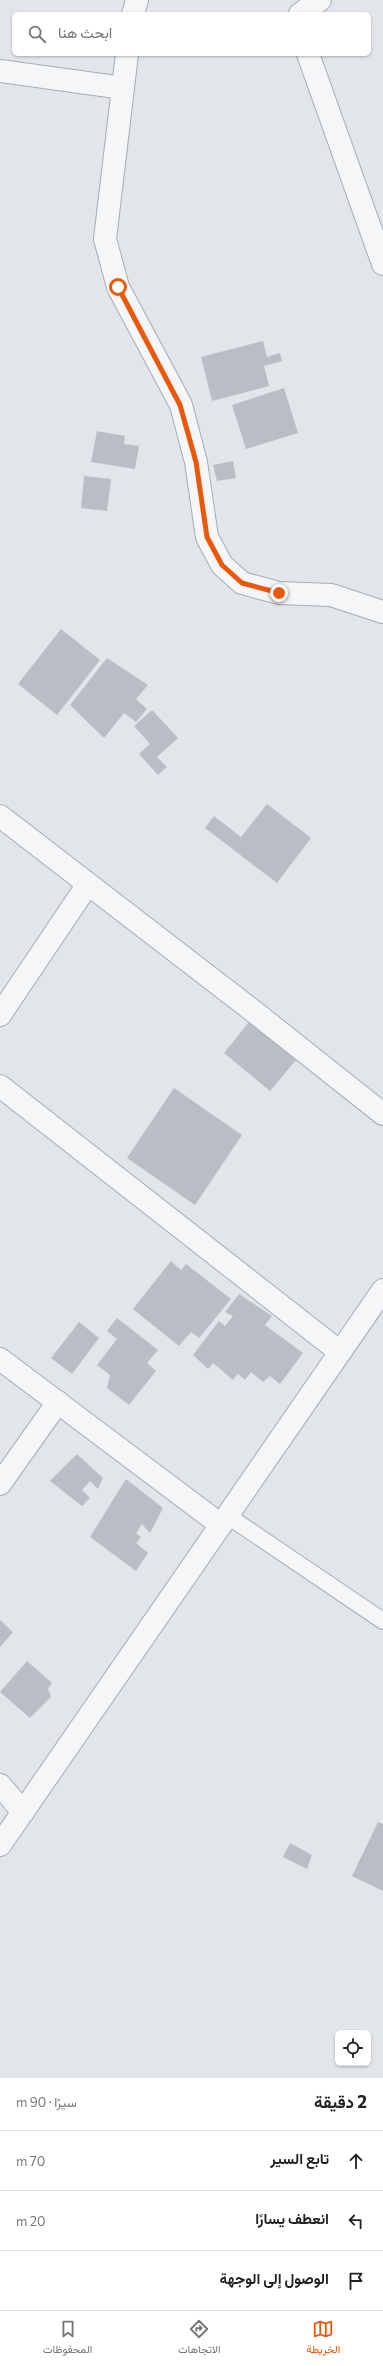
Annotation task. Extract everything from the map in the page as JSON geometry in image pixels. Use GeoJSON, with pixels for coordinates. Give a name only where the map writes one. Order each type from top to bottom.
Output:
{"type":"FeatureCollection","features":[{"type":"Feature","properties":{"kind":"street"},"geometry":{"type":"LineString","coordinates":[[134,12],[137,0]]}},
{"type":"Feature","properties":{"kind":"street"},"geometry":{"type":"LineString","coordinates":[[289,0],[293,12]]}},
{"type":"Feature","properties":{"kind":"street"},"geometry":{"type":"LineString","coordinates":[[303,12],[320,0]]}},
{"type":"Feature","properties":{"kind":"street"},"geometry":{"type":"LineString","coordinates":[[127,56],[105,239],[118,287],[180,405],[196,462],[207,537],[222,565],[242,583],[279,593],[331,595],[383,612]]}},
{"type":"Feature","properties":{"kind":"street"},"geometry":{"type":"LineString","coordinates":[[309,56],[381,251]]}},
{"type":"Feature","properties":{"kind":"street"},"geometry":{"type":"LineString","coordinates":[[0,71],[123,88]]}},
{"type":"Feature","properties":{"kind":"street"},"geometry":{"type":"LineString","coordinates":[[0,816],[383,1114]]}},
{"type":"Feature","properties":{"kind":"street"},"geometry":{"type":"LineString","coordinates":[[0,1015],[88,884]]}},
{"type":"Feature","properties":{"kind":"street"},"geometry":{"type":"LineString","coordinates":[[0,1086],[340,1352]]}},
{"type":"Feature","properties":{"kind":"street"},"geometry":{"type":"LineString","coordinates":[[0,1845],[383,1290]]}},
{"type":"Feature","properties":{"kind":"street"},"geometry":{"type":"LineString","coordinates":[[0,1359],[224,1520]]}},
{"type":"Feature","properties":{"kind":"street"},"geometry":{"type":"LineString","coordinates":[[0,1484],[58,1402]]}},
{"type":"Feature","properties":{"kind":"street"},"geometry":{"type":"LineString","coordinates":[[0,1785],[23,1812]]}},
{"type":"Feature","properties":{"kind":"lane"},"geometry":{"type":"LineString","coordinates":[[224,1520],[383,1620]]}},
{"type":"Feature","properties":{"kind":"building"},"geometry":{"type":"Polygon","coordinates":[[[263,341],[267,357],[280,353],[282,361],[264,366],[269,386],[212,401],[201,357],[263,341]]]}},
{"type":"Feature","properties":{"kind":"building"},"geometry":{"type":"Polygon","coordinates":[[[284,388],[298,433],[246,449],[232,405],[284,388]]]}},
{"type":"Feature","properties":{"kind":"building"},"geometry":{"type":"Polygon","coordinates":[[[97,431],[125,436],[124,444],[139,446],[135,469],[91,462],[97,431]]]}},
{"type":"Feature","properties":{"kind":"building"},"geometry":{"type":"Polygon","coordinates":[[[233,461],[236,478],[217,481],[213,465],[233,461]]]}},
{"type":"Feature","properties":{"kind":"building"},"geometry":{"type":"Polygon","coordinates":[[[84,476],[111,479],[107,511],[81,508],[84,476]]]}},
{"type":"Feature","properties":{"kind":"building"},"geometry":{"type":"Polygon","coordinates":[[[61,629],[100,660],[57,715],[18,684],[61,629]]]}},
{"type":"Feature","properties":{"kind":"building"},"geometry":{"type":"Polygon","coordinates":[[[107,658],[148,685],[136,699],[147,709],[136,722],[124,713],[104,738],[70,705],[107,658]]]}},
{"type":"Feature","properties":{"kind":"building"},"geometry":{"type":"Polygon","coordinates":[[[152,710],[178,738],[157,757],[167,767],[158,775],[139,754],[150,744],[134,726],[152,710]]]}},
{"type":"Feature","properties":{"kind":"building"},"geometry":{"type":"Polygon","coordinates":[[[267,804],[311,838],[277,883],[205,828],[214,816],[241,837],[267,804]]]}},
{"type":"Feature","properties":{"kind":"building"},"geometry":{"type":"Polygon","coordinates":[[[249,1022],[296,1060],[270,1091],[224,1053],[249,1022]]]}},
{"type":"Feature","properties":{"kind":"building"},"geometry":{"type":"Polygon","coordinates":[[[174,1088],[242,1135],[195,1205],[127,1158],[174,1088]]]}},
{"type":"Feature","properties":{"kind":"building"},"geometry":{"type":"Polygon","coordinates":[[[171,1261],[181,1270],[186,1264],[231,1299],[199,1338],[191,1332],[179,1346],[133,1309],[171,1261]]]}},
{"type":"Feature","properties":{"kind":"building"},"geometry":{"type":"Polygon","coordinates":[[[239,1294],[272,1316],[265,1325],[303,1353],[280,1384],[270,1376],[263,1382],[251,1372],[245,1380],[238,1374],[233,1380],[213,1363],[208,1369],[193,1355],[219,1321],[225,1326],[233,1316],[225,1312],[239,1294]]]}},
{"type":"Feature","properties":{"kind":"building"},"geometry":{"type":"Polygon","coordinates":[[[117,1318],[158,1350],[147,1363],[156,1371],[129,1405],[107,1388],[110,1375],[97,1365],[117,1339],[107,1331],[117,1318]]]}},
{"type":"Feature","properties":{"kind":"building"},"geometry":{"type":"Polygon","coordinates":[[[79,1322],[99,1338],[72,1374],[51,1358],[79,1322]]]}},
{"type":"Feature","properties":{"kind":"building"},"geometry":{"type":"Polygon","coordinates":[[[77,1454],[103,1478],[98,1489],[90,1481],[82,1490],[90,1498],[82,1506],[50,1481],[77,1454]]]}},
{"type":"Feature","properties":{"kind":"building"},"geometry":{"type":"Polygon","coordinates":[[[126,1479],[163,1508],[150,1533],[142,1524],[136,1533],[141,1537],[136,1543],[148,1553],[136,1571],[90,1537],[126,1479]]]}},
{"type":"Feature","properties":{"kind":"building"},"geometry":{"type":"Polygon","coordinates":[[[0,1620],[13,1632],[0,1647],[0,1620]]]}},
{"type":"Feature","properties":{"kind":"building"},"geometry":{"type":"Polygon","coordinates":[[[27,1661],[52,1683],[48,1689],[51,1697],[30,1718],[0,1692],[27,1661]]]}},
{"type":"Feature","properties":{"kind":"building"},"geometry":{"type":"Polygon","coordinates":[[[378,1822],[383,1824],[383,1891],[352,1876],[378,1822]]]}},
{"type":"Feature","properties":{"kind":"building"},"geometry":{"type":"Polygon","coordinates":[[[290,1843],[312,1855],[307,1869],[283,1857],[290,1843]]]}},
{"type":"Feature","properties":{"kind":"route"},"geometry":{"type":"LineString","coordinates":[[118,287],[180,405],[196,462],[207,537],[222,565],[242,583],[279,593]]}}]}
